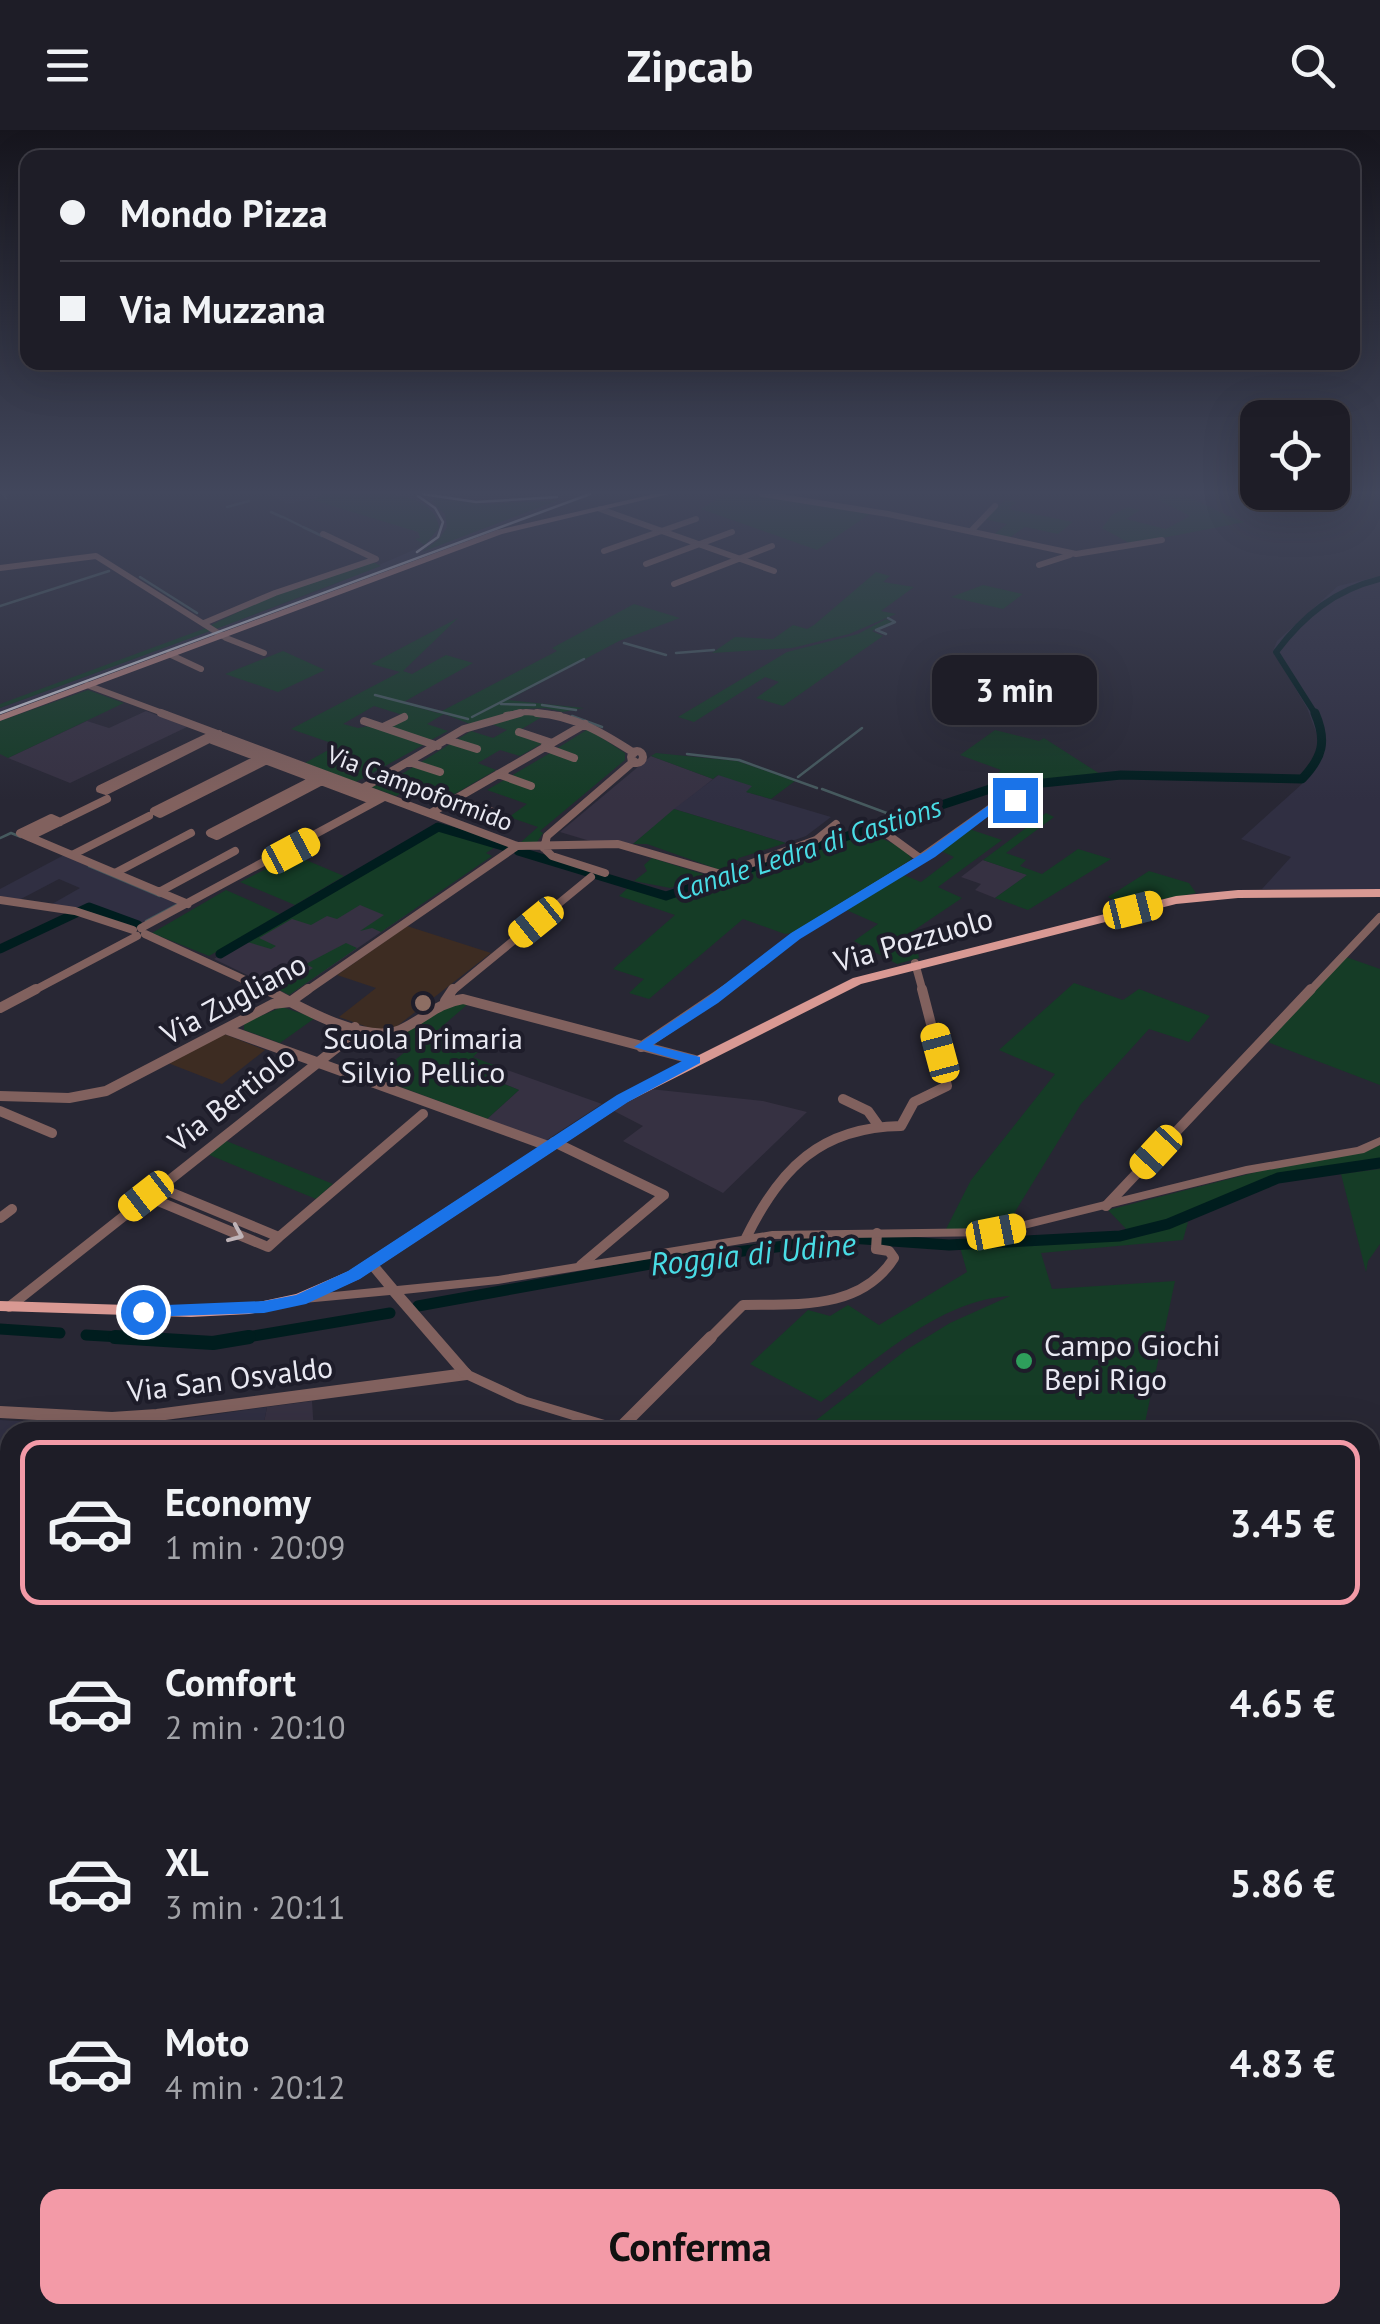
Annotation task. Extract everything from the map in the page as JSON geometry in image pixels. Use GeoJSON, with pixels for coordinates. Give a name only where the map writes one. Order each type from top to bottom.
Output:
{"type":"FeatureCollection","features":[{"type":"Feature","properties":{"kind":"main road"},"geometry":{"type":"LineString","coordinates":[[0,718],[326,596]]}},
{"type":"Feature","properties":{"kind":"main road","name":"Via Pozzuolo"},"geometry":{"type":"LineString","coordinates":[[5,1306],[191,1312],[250,1309],[300,1300],[371,1264],[622,1098],[837,988],[915,964],[1192,898],[1380,893]]}},
{"type":"Feature","properties":{"kind":"street"},"geometry":{"type":"LineString","coordinates":[[161,596],[222,635],[264,652]]}},
{"type":"Feature","properties":{"kind":"street"},"geometry":{"type":"LineString","coordinates":[[204,623],[267,596]]}},
{"type":"Feature","properties":{"kind":"street"},"geometry":{"type":"LineString","coordinates":[[170,654],[201,669]]}},
{"type":"Feature","properties":{"kind":"street","name":"Via Campoformido"},"geometry":{"type":"LineString","coordinates":[[87,685],[318,780],[431,814],[517,846],[618,844],[717,876],[816,840],[836,824]]}},
{"type":"Feature","properties":{"kind":"street"},"geometry":{"type":"LineString","coordinates":[[364,788],[481,722],[520,711],[551,711],[612,736],[634,757],[547,836],[544,848],[552,856],[605,873]]}},
{"type":"Feature","properties":{"kind":"street"},"geometry":{"type":"LineString","coordinates":[[383,727],[404,716]]}},
{"type":"Feature","properties":{"kind":"street"},"geometry":{"type":"LineString","coordinates":[[364,721],[438,746]]}},
{"type":"Feature","properties":{"kind":"street"},"geometry":{"type":"LineString","coordinates":[[431,814],[584,724]]}},
{"type":"Feature","properties":{"kind":"street"},"geometry":{"type":"LineString","coordinates":[[519,732],[574,758]]}},
{"type":"Feature","properties":{"kind":"street"},"geometry":{"type":"LineString","coordinates":[[213,737],[106,792],[100,789],[213,737]]}},
{"type":"Feature","properties":{"kind":"street","name":"Via Campoformido"},"geometry":{"type":"LineString","coordinates":[[213,737],[364,788],[379,800]]}},
{"type":"Feature","properties":{"kind":"street"},"geometry":{"type":"LineString","coordinates":[[448,740],[477,749]]}},
{"type":"Feature","properties":{"kind":"street"},"geometry":{"type":"LineString","coordinates":[[263,759],[160,814],[154,811],[263,759]]}},
{"type":"Feature","properties":{"kind":"street"},"geometry":{"type":"LineString","coordinates":[[409,762],[440,772]]}},
{"type":"Feature","properties":{"kind":"street"},"geometry":{"type":"LineString","coordinates":[[377,771],[388,774]]}},
{"type":"Feature","properties":{"kind":"street"},"geometry":{"type":"LineString","coordinates":[[498,774],[530,786]]}},
{"type":"Feature","properties":{"kind":"street","name":"Via Campoformido"},"geometry":{"type":"LineString","coordinates":[[318,780],[217,836],[210,834],[318,780]]}},
{"type":"Feature","properties":{"kind":"street"},"geometry":{"type":"LineString","coordinates":[[456,798],[493,812]]}},
{"type":"Feature","properties":{"kind":"street"},"geometry":{"type":"LineString","coordinates":[[641,1047],[713,1000],[795,936],[922,857],[1006,798],[1036,808]]}},
{"type":"Feature","properties":{"kind":"street"},"geometry":{"type":"LineString","coordinates":[[107,799],[30,836],[188,904]]}},
{"type":"Feature","properties":{"kind":"street"},"geometry":{"type":"LineString","coordinates":[[0,1005],[379,800]]}},
{"type":"Feature","properties":{"kind":"street"},"geometry":{"type":"LineString","coordinates":[[72,855],[149,816]]}},
{"type":"Feature","properties":{"kind":"street"},"geometry":{"type":"LineString","coordinates":[[875,826],[922,857]]}},
{"type":"Feature","properties":{"kind":"street"},"geometry":{"type":"LineString","coordinates":[[115,873],[191,833]]}},
{"type":"Feature","properties":{"kind":"street","name":"Via Zugliano"},"geometry":{"type":"LineString","coordinates":[[0,1096],[68,1098],[106,1091],[273,1004],[290,1002],[517,846]]}},
{"type":"Feature","properties":{"kind":"street"},"geometry":{"type":"LineString","coordinates":[[159,892],[235,851]]}},
{"type":"Feature","properties":{"kind":"street","name":"Via Bertiolo"},"geometry":{"type":"LineString","coordinates":[[344,1042],[368,1032],[393,1033],[445,1001],[452,990],[591,877]]}},
{"type":"Feature","properties":{"kind":"street"},"geometry":{"type":"LineString","coordinates":[[0,900],[78,912],[139,932],[220,966],[290,1002],[368,1032]]}},
{"type":"Feature","properties":{"kind":"street"},"geometry":{"type":"LineString","coordinates":[[1106,1206],[1380,917]]}},
{"type":"Feature","properties":{"kind":"street"},"geometry":{"type":"LineString","coordinates":[[746,1238],[772,1193],[802,1158],[838,1135],[878,1125],[904,1124],[914,1102],[948,1084],[915,964]]}},
{"type":"Feature","properties":{"kind":"street"},"geometry":{"type":"LineString","coordinates":[[445,1001],[477,1001],[695,1060]]}},
{"type":"Feature","properties":{"kind":"street","name":"Via Bertiolo"},"geometry":{"type":"LineString","coordinates":[[5,1306],[319,1062],[344,1042],[355,1027]]}},
{"type":"Feature","properties":{"kind":"street"},"geometry":{"type":"LineString","coordinates":[[228,1030],[552,1144],[664,1196],[581,1265]]}},
{"type":"Feature","properties":{"kind":"street"},"geometry":{"type":"LineString","coordinates":[[653,1050],[675,1071]]}},
{"type":"Feature","properties":{"kind":"street"},"geometry":{"type":"LineString","coordinates":[[842,1098],[868,1112],[878,1125]]}},
{"type":"Feature","properties":{"kind":"street"},"geometry":{"type":"LineString","coordinates":[[0,1111],[52,1133]]}},
{"type":"Feature","properties":{"kind":"street"},"geometry":{"type":"LineString","coordinates":[[146,1196],[268,1247],[423,1114]]}},
{"type":"Feature","properties":{"kind":"street","name":"Via Pozzuolo"},"geometry":{"type":"LineString","coordinates":[[300,1300],[498,1280],[746,1238],[877,1239],[996,1232],[1260,1167],[1360,1150],[1380,1141]]}},
{"type":"Feature","properties":{"kind":"street"},"geometry":{"type":"LineString","coordinates":[[158,1187],[280,1237]]}},
{"type":"Feature","properties":{"kind":"street"},"geometry":{"type":"LineString","coordinates":[[0,1218],[12,1209]]}},
{"type":"Feature","properties":{"kind":"street"},"geometry":{"type":"LineString","coordinates":[[631,1422],[742,1304],[830,1301],[868,1286],[890,1267],[893,1254],[877,1239]]}},
{"type":"Feature","properties":{"kind":"street"},"geometry":{"type":"LineString","coordinates":[[371,1264],[466,1374],[522,1400],[593,1422]]}},
{"type":"Feature","properties":{"kind":"street","name":"Via San Osvaldo"},"geometry":{"type":"LineString","coordinates":[[0,1412],[112,1418],[157,1416],[466,1374]]}},
{"type":"Feature","properties":{"kind":"shaded area"},"geometry":{"type":"Polygon","coordinates":[[[304,596],[319,596],[0,715],[0,708],[304,596]]]}},
{"type":"Feature","properties":{"kind":"shaded area"},"geometry":{"type":"Polygon","coordinates":[[[1326,596],[1380,596],[1380,889],[1262,889],[1291,857],[1241,839],[1302,784],[1299,777],[1315,764],[1319,740],[1307,708],[1273,651],[1277,641],[1326,596]]]}},
{"type":"Feature","properties":{"kind":"shaded area"},"geometry":{"type":"Polygon","coordinates":[[[146,711],[187,727],[70,783],[8,758],[87,721],[109,728],[146,711]]]}},
{"type":"Feature","properties":{"kind":"shaded area"},"geometry":{"type":"Polygon","coordinates":[[[651,756],[713,779],[633,844],[590,841],[560,832],[651,756]]]}},
{"type":"Feature","properties":{"kind":"shaded area"},"geometry":{"type":"Polygon","coordinates":[[[737,761],[772,773],[747,792],[831,817],[806,836],[786,843],[674,809],[737,761]]]}},
{"type":"Feature","properties":{"kind":"shaded area"},"geometry":{"type":"Polygon","coordinates":[[[64,855],[180,904],[137,926],[52,904],[80,888],[59,879],[19,900],[0,897],[0,889],[64,855]]]}},
{"type":"Feature","properties":{"kind":"shaded area"},"geometry":{"type":"Polygon","coordinates":[[[983,860],[1028,875],[995,898],[975,890],[981,884],[961,877],[983,860]]]}},
{"type":"Feature","properties":{"kind":"shaded area"},"geometry":{"type":"Polygon","coordinates":[[[337,887],[406,915],[289,995],[214,959],[337,887]]]}},
{"type":"Feature","properties":{"kind":"shaded area"},"geometry":{"type":"Polygon","coordinates":[[[407,926],[491,953],[396,1027],[376,1030],[339,1017],[376,988],[337,975],[407,926]]]}},
{"type":"Feature","properties":{"kind":"shaded area"},"geometry":{"type":"Polygon","coordinates":[[[224,1034],[265,1050],[222,1084],[168,1063],[224,1034]]]}},
{"type":"Feature","properties":{"kind":"shaded area"},"geometry":{"type":"Polygon","coordinates":[[[499,1067],[602,1104],[545,1141],[487,1119],[519,1090],[488,1077],[499,1067]]]}},
{"type":"Feature","properties":{"kind":"shaded area"},"geometry":{"type":"Polygon","coordinates":[[[650,1089],[763,1101],[807,1112],[723,1193],[623,1141],[643,1126],[612,1110],[650,1089]]]}},
{"type":"Feature","properties":{"kind":"shaded area"},"geometry":{"type":"Polygon","coordinates":[[[312,1401],[313,1422],[264,1422],[267,1407],[312,1401]]]}},
{"type":"Feature","properties":{"kind":"shaded area"},"geometry":{"type":"Polygon","coordinates":[[[267,1407],[264,1422],[160,1422],[267,1407]]]}},
{"type":"Feature","properties":{"kind":"green space"},"geometry":{"type":"Polygon","coordinates":[[[271,596],[301,596],[216,629],[211,625],[271,596]]]}},
{"type":"Feature","properties":{"kind":"green space"},"geometry":{"type":"Polygon","coordinates":[[[847,596],[901,596],[881,611],[896,614],[849,634],[792,648],[712,653],[735,637],[773,639],[793,625],[807,629],[847,596]]]}},
{"type":"Feature","properties":{"kind":"green space"},"geometry":{"type":"Polygon","coordinates":[[[953,596],[1020,596],[1003,609],[953,596]]]}},
{"type":"Feature","properties":{"kind":"green space"},"geometry":{"type":"Polygon","coordinates":[[[634,604],[680,618],[619,641],[508,700],[584,708],[563,712],[520,709],[470,724],[444,714],[427,724],[448,731],[431,740],[389,726],[406,716],[374,706],[343,724],[369,726],[425,744],[356,782],[305,763],[337,745],[291,729],[400,672],[371,664],[458,618],[403,671],[412,674],[446,655],[473,663],[402,703],[438,713],[557,651],[552,648],[634,604]]]}},
{"type":"Feature","properties":{"kind":"green space"},"geometry":{"type":"Polygon","coordinates":[[[886,619],[892,622],[872,631],[883,636],[783,706],[756,698],[779,682],[765,677],[694,722],[678,717],[787,652],[858,634],[886,619]]]}},
{"type":"Feature","properties":{"kind":"green space"},"geometry":{"type":"Polygon","coordinates":[[[206,628],[210,631],[0,708],[0,704],[206,628]]]}},
{"type":"Feature","properties":{"kind":"green space"},"geometry":{"type":"Polygon","coordinates":[[[283,651],[325,670],[278,692],[225,674],[283,651]]]}},
{"type":"Feature","properties":{"kind":"green space"},"geometry":{"type":"Polygon","coordinates":[[[88,690],[124,703],[8,758],[0,754],[0,721],[88,690]]]}},
{"type":"Feature","properties":{"kind":"green space"},"geometry":{"type":"Polygon","coordinates":[[[526,714],[547,714],[515,733],[543,743],[520,756],[500,750],[478,763],[496,770],[446,799],[413,787],[396,796],[371,787],[397,777],[471,731],[493,738],[507,730],[489,723],[526,714]]]}},
{"type":"Feature","properties":{"kind":"green space"},"geometry":{"type":"Polygon","coordinates":[[[588,729],[625,753],[625,760],[540,831],[543,833],[537,842],[521,842],[538,827],[509,817],[527,804],[487,790],[550,753],[573,760],[578,756],[556,749],[588,729]]]}},
{"type":"Feature","properties":{"kind":"green space"},"geometry":{"type":"Polygon","coordinates":[[[995,730],[1039,741],[1044,738],[1100,774],[987,785],[1001,770],[960,755],[995,730]]]}},
{"type":"Feature","properties":{"kind":"green space"},"geometry":{"type":"Polygon","coordinates":[[[656,753],[737,761],[795,781],[771,799],[746,792],[752,786],[718,775],[713,779],[651,756],[656,753]]]}},
{"type":"Feature","properties":{"kind":"green space"},"geometry":{"type":"Polygon","coordinates":[[[674,809],[786,843],[739,858],[732,866],[720,870],[647,844],[633,844],[674,809]]]}},
{"type":"Feature","properties":{"kind":"green space"},"geometry":{"type":"Polygon","coordinates":[[[1046,813],[1054,817],[1006,853],[1026,860],[1020,866],[1042,874],[1078,849],[1111,859],[1028,910],[995,898],[1027,875],[983,860],[1046,813]]]}},
{"type":"Feature","properties":{"kind":"green space"},"geometry":{"type":"Polygon","coordinates":[[[439,827],[497,846],[486,853],[492,856],[381,932],[372,928],[360,931],[384,915],[360,905],[337,919],[327,916],[311,925],[292,919],[259,938],[276,946],[271,949],[244,941],[439,827]]]}},
{"type":"Feature","properties":{"kind":"green space"},"geometry":{"type":"Polygon","coordinates":[[[969,829],[1002,840],[938,887],[962,898],[913,931],[919,958],[897,964],[854,941],[878,924],[844,909],[901,874],[921,882],[954,857],[939,850],[969,829]]]}},
{"type":"Feature","properties":{"kind":"green space"},"geometry":{"type":"Polygon","coordinates":[[[859,833],[872,841],[881,838],[904,849],[912,859],[797,932],[785,934],[743,919],[649,999],[629,993],[644,979],[613,969],[675,915],[619,896],[629,887],[667,898],[812,853],[859,833]]]}},
{"type":"Feature","properties":{"kind":"green space"},"geometry":{"type":"Polygon","coordinates":[[[294,855],[344,876],[295,905],[240,882],[294,855]]]}},
{"type":"Feature","properties":{"kind":"green space"},"geometry":{"type":"Polygon","coordinates":[[[652,858],[709,876],[670,888],[634,881],[647,871],[644,865],[652,858]]]}},
{"type":"Feature","properties":{"kind":"green space"},"geometry":{"type":"Polygon","coordinates":[[[1149,871],[1189,883],[1196,893],[1125,907],[1108,897],[1149,871]]]}},
{"type":"Feature","properties":{"kind":"green space"},"geometry":{"type":"Polygon","coordinates":[[[226,890],[280,914],[209,956],[152,933],[226,890]]]}},
{"type":"Feature","properties":{"kind":"green space"},"geometry":{"type":"Polygon","coordinates":[[[346,943],[357,948],[289,995],[270,985],[281,988],[313,968],[306,964],[346,943]]]}},
{"type":"Feature","properties":{"kind":"green space"},"geometry":{"type":"Polygon","coordinates":[[[1346,957],[1380,969],[1380,1085],[1270,1043],[1268,1038],[1346,957]]]}},
{"type":"Feature","properties":{"kind":"green space"},"geometry":{"type":"Polygon","coordinates":[[[1074,983],[1123,1000],[1139,989],[1210,1016],[1189,1042],[1149,1029],[1081,1104],[1007,1225],[945,1231],[971,1180],[1055,1074],[999,1050],[1074,983]]]}},
{"type":"Feature","properties":{"kind":"green space"},"geometry":{"type":"Polygon","coordinates":[[[456,1004],[468,1004],[432,1035],[478,1052],[473,1057],[499,1067],[489,1078],[519,1090],[487,1119],[374,1077],[405,1052],[373,1040],[395,1035],[456,1004]]]}},
{"type":"Feature","properties":{"kind":"green space"},"geometry":{"type":"Polygon","coordinates":[[[282,1007],[315,1018],[280,1043],[244,1030],[244,1023],[282,1007]]]}},
{"type":"Feature","properties":{"kind":"green space"},"geometry":{"type":"Polygon","coordinates":[[[224,1140],[333,1184],[316,1199],[207,1154],[224,1140]]]}},
{"type":"Feature","properties":{"kind":"green space"},"geometry":{"type":"Polygon","coordinates":[[[1380,1145],[1380,1159],[1264,1180],[1185,1215],[1132,1229],[1127,1230],[1108,1210],[1276,1167],[1365,1152],[1380,1145]]]}},
{"type":"Feature","properties":{"kind":"green space"},"geometry":{"type":"Polygon","coordinates":[[[1380,1169],[1380,1244],[1368,1261],[1366,1272],[1341,1174],[1380,1169]]]}},
{"type":"Feature","properties":{"kind":"green space","name":"Campo Giochi Bepi Rigo"},"geometry":{"type":"Polygon","coordinates":[[[1188,1222],[1183,1240],[1041,1253],[1052,1289],[1175,1281],[1145,1422],[814,1422],[906,1350],[950,1323],[1010,1296],[958,1308],[933,1320],[821,1402],[750,1364],[808,1310],[830,1316],[848,1305],[879,1325],[967,1272],[960,1247],[1115,1239],[1188,1222]]]}},
{"type":"Feature","properties":{"kind":"waterway"},"geometry":{"type":"LineString","coordinates":[[0,606],[30,596]]}},
{"type":"Feature","properties":{"kind":"waterway"},"geometry":{"type":"LineString","coordinates":[[171,596],[197,613]]}},
{"type":"Feature","properties":{"kind":"waterway","name":"Canale Ledra di Castions"},"geometry":{"type":"LineString","coordinates":[[1315,714],[1276,652],[1298,627],[1336,596]]}},
{"type":"Feature","properties":{"kind":"waterway"},"geometry":{"type":"LineString","coordinates":[[886,634],[876,630],[895,622],[888,618]]}},
{"type":"Feature","properties":{"kind":"waterway"},"geometry":{"type":"LineString","coordinates":[[624,643],[666,655]]}},
{"type":"Feature","properties":{"kind":"waterway"},"geometry":{"type":"LineString","coordinates":[[676,653],[714,650]]}},
{"type":"Feature","properties":{"kind":"waterway"},"geometry":{"type":"LineString","coordinates":[[472,717],[584,659]]}},
{"type":"Feature","properties":{"kind":"waterway"},"geometry":{"type":"LineString","coordinates":[[375,695],[468,719]]}},
{"type":"Feature","properties":{"kind":"waterway"},"geometry":{"type":"LineString","coordinates":[[501,704],[535,705]]}},
{"type":"Feature","properties":{"kind":"waterway"},"geometry":{"type":"LineString","coordinates":[[542,705],[576,710]]}},
{"type":"Feature","properties":{"kind":"waterway","name":"Canale Ledra di Castions"},"geometry":{"type":"LineString","coordinates":[[518,851],[666,896],[993,788],[1121,775],[1302,779],[1321,748],[1315,714]]}},
{"type":"Feature","properties":{"kind":"waterway"},"geometry":{"type":"LineString","coordinates":[[572,716],[602,727]]}},
{"type":"Feature","properties":{"kind":"waterway"},"geometry":{"type":"LineString","coordinates":[[798,777],[862,728]]}},
{"type":"Feature","properties":{"kind":"waterway"},"geometry":{"type":"LineString","coordinates":[[687,754],[739,760],[817,788]]}},
{"type":"Feature","properties":{"kind":"waterway"},"geometry":{"type":"LineString","coordinates":[[822,789],[892,815]]}},
{"type":"Feature","properties":{"kind":"waterway","name":"Canale Ledra di Castions"},"geometry":{"type":"LineString","coordinates":[[220,954],[438,827],[506,847]]}},
{"type":"Feature","properties":{"kind":"waterway"},"geometry":{"type":"LineString","coordinates":[[0,838],[11,833],[21,837]]}},
{"type":"Feature","properties":{"kind":"waterway","name":"Canale Ledra di Castions"},"geometry":{"type":"LineString","coordinates":[[799,853],[831,842]]}},
{"type":"Feature","properties":{"kind":"waterway"},"geometry":{"type":"LineString","coordinates":[[89,866],[160,896]]}},
{"type":"Feature","properties":{"kind":"waterway"},"geometry":{"type":"LineString","coordinates":[[146,921],[178,904]]}},
{"type":"Feature","properties":{"kind":"waterway","name":"Canale Ledra di Castions"},"geometry":{"type":"LineString","coordinates":[[0,949],[89,907],[138,925]]}},
{"type":"Feature","properties":{"kind":"waterway","name":"Roggia di Udine"},"geometry":{"type":"LineString","coordinates":[[418,1306],[678,1259],[850,1238],[949,1245],[1120,1236],[1168,1224],[1278,1178],[1380,1163]]}},
{"type":"Feature","properties":{"kind":"waterway","name":"Roggia di Udine"},"geometry":{"type":"LineString","coordinates":[[235,1339],[390,1313]]}},
{"type":"Feature","properties":{"kind":"waterway","name":"Roggia di Udine"},"geometry":{"type":"LineString","coordinates":[[0,1329],[60,1333]]}},
{"type":"Feature","properties":{"kind":"waterway","name":"Roggia di Udine"},"geometry":{"type":"LineString","coordinates":[[86,1335],[155,1339]]}},
{"type":"Feature","properties":{"kind":"waterway","name":"Roggia di Udine"},"geometry":{"type":"LineString","coordinates":[[115,1337],[213,1343],[249,1337]]}},
{"type":"Feature","properties":{"kind":"railway"},"geometry":{"type":"LineString","coordinates":[[0,713],[314,596]]}},
{"type":"Feature","properties":{"kind":"place","name":"Scuola Primaria Silvio Pellico"},"geometry":{"type":"Point","coordinates":[423,1003]}},
{"type":"Feature","properties":{"kind":"place","name":"Campo Giochi Bepi Rigo"},"geometry":{"type":"Point","coordinates":[1024,1361]}},
{"type":"Feature","properties":{"kind":"route"},"geometry":{"type":"LineString","coordinates":[[143,1312],[264,1307],[300,1300],[354,1275],[622,1098],[695,1060],[641,1047],[677,1026],[795,936],[931,854],[1004,799],[1015,800]]}}]}
